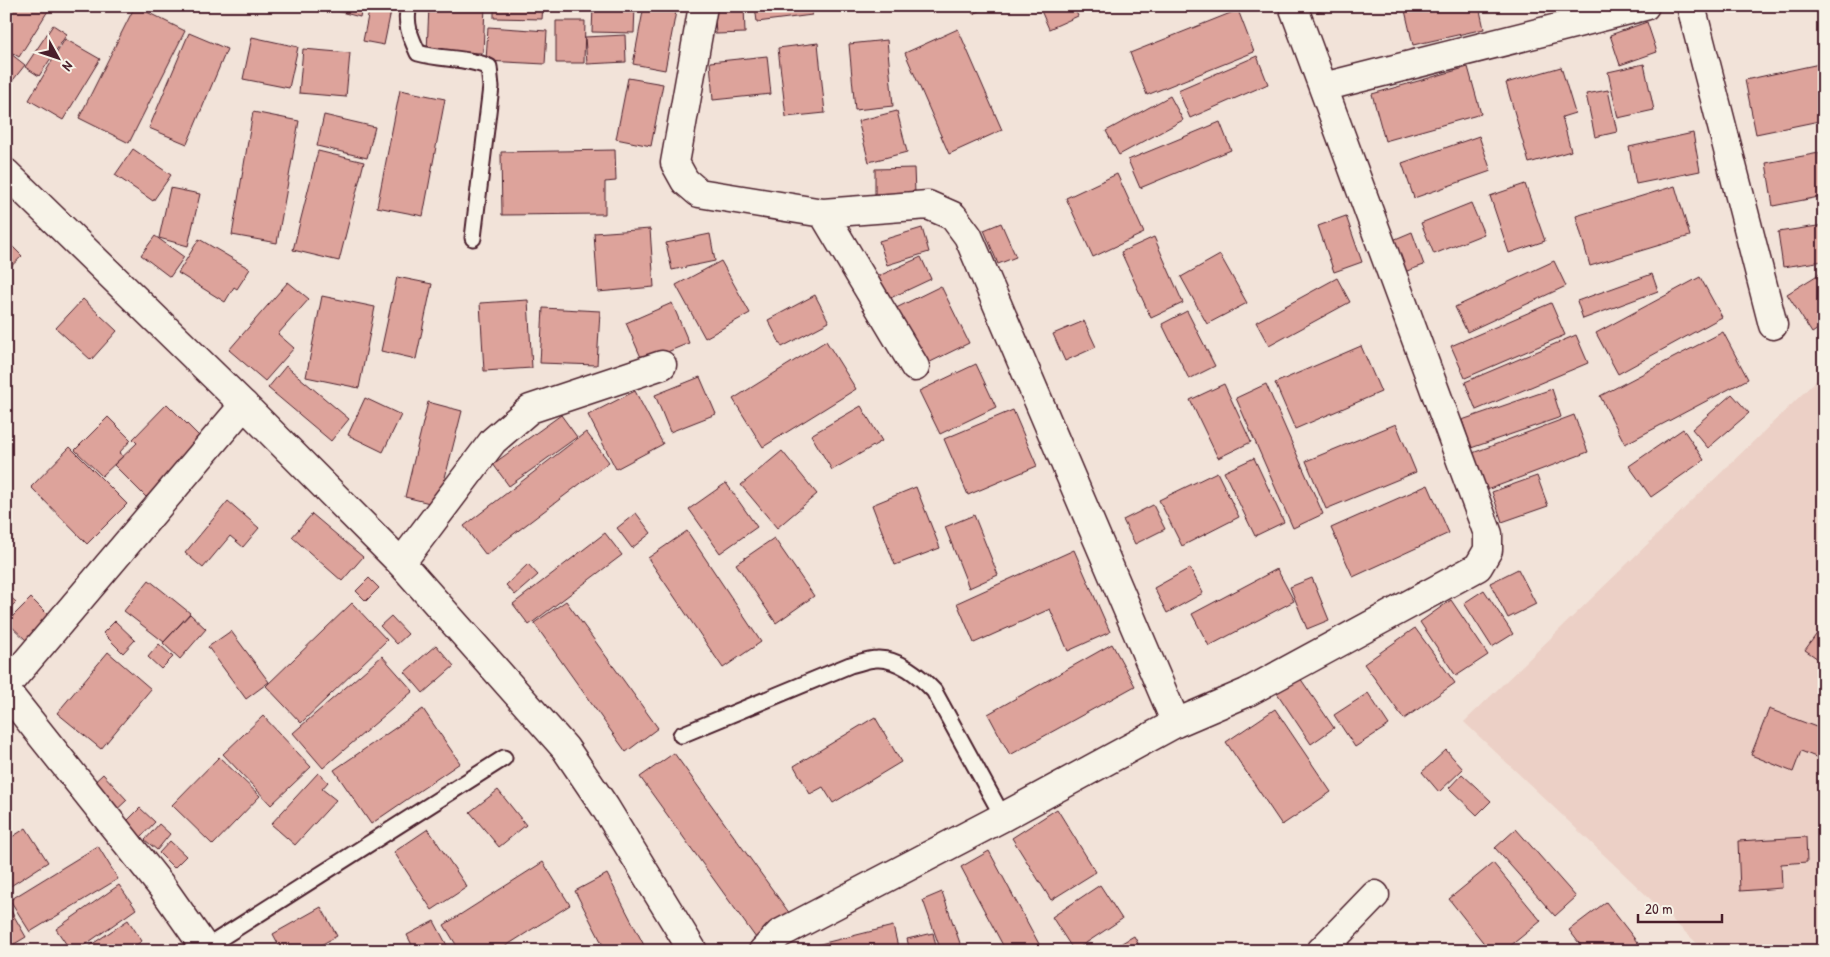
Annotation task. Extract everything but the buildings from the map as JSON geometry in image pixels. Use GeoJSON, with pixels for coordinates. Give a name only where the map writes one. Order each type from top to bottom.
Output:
{"type":"FeatureCollection","features":[{"type":"Feature","properties":{"kind":"street"},"geometry":{"type":"LineString","coordinates":[[703,6],[675,163],[685,181],[699,193],[823,213],[928,205],[953,216],[968,236],[1176,723]]}},
{"type":"Feature","properties":{"kind":"street"},"geometry":{"type":"LineString","coordinates":[[763,951],[779,934],[1176,723],[1246,693],[1478,567],[1488,550],[1488,534],[1294,6]]}},
{"type":"Feature","properties":{"kind":"street"},"geometry":{"type":"LineString","coordinates":[[1323,87],[1645,6]]}},
{"type":"Feature","properties":{"kind":"street"},"geometry":{"type":"LineString","coordinates":[[1691,6],[1773,325]]}},
{"type":"Feature","properties":{"kind":"street"},"geometry":{"type":"LineString","coordinates":[[6,172],[244,405],[401,563],[565,748],[605,807],[693,951]]}},
{"type":"Feature","properties":{"kind":"street"},"geometry":{"type":"LineString","coordinates":[[823,213],[915,367]]}},
{"type":"Feature","properties":{"kind":"street"},"geometry":{"type":"LineString","coordinates":[[401,563],[493,441],[530,409],[662,365]]}},
{"type":"Feature","properties":{"kind":"street"},"geometry":{"type":"LineString","coordinates":[[6,686],[244,405]]}},
{"type":"Feature","properties":{"kind":"street"},"geometry":{"type":"LineString","coordinates":[[6,691],[162,887],[206,949]]}},
{"type":"Feature","properties":{"kind":"street"},"geometry":{"type":"LineString","coordinates":[[1321,951],[1375,896]]}},
{"type":"Feature","properties":{"kind":"lane"},"geometry":{"type":"LineString","coordinates":[[409,6],[406,16],[410,35],[418,54],[433,58],[477,62],[489,68],[491,87],[473,238]]}},
{"type":"Feature","properties":{"kind":"lane"},"geometry":{"type":"LineString","coordinates":[[681,735],[850,665],[878,658],[909,668],[934,690],[1002,817]]}},
{"type":"Feature","properties":{"kind":"lane"},"geometry":{"type":"LineString","coordinates":[[206,949],[504,758]]}},
{"type":"Feature","properties":{"kind":"shaded area"},"geometry":{"type":"Polygon","coordinates":[[[1824,373],[1824,951],[1705,951],[1464,722],[1824,373]]]}}]}
